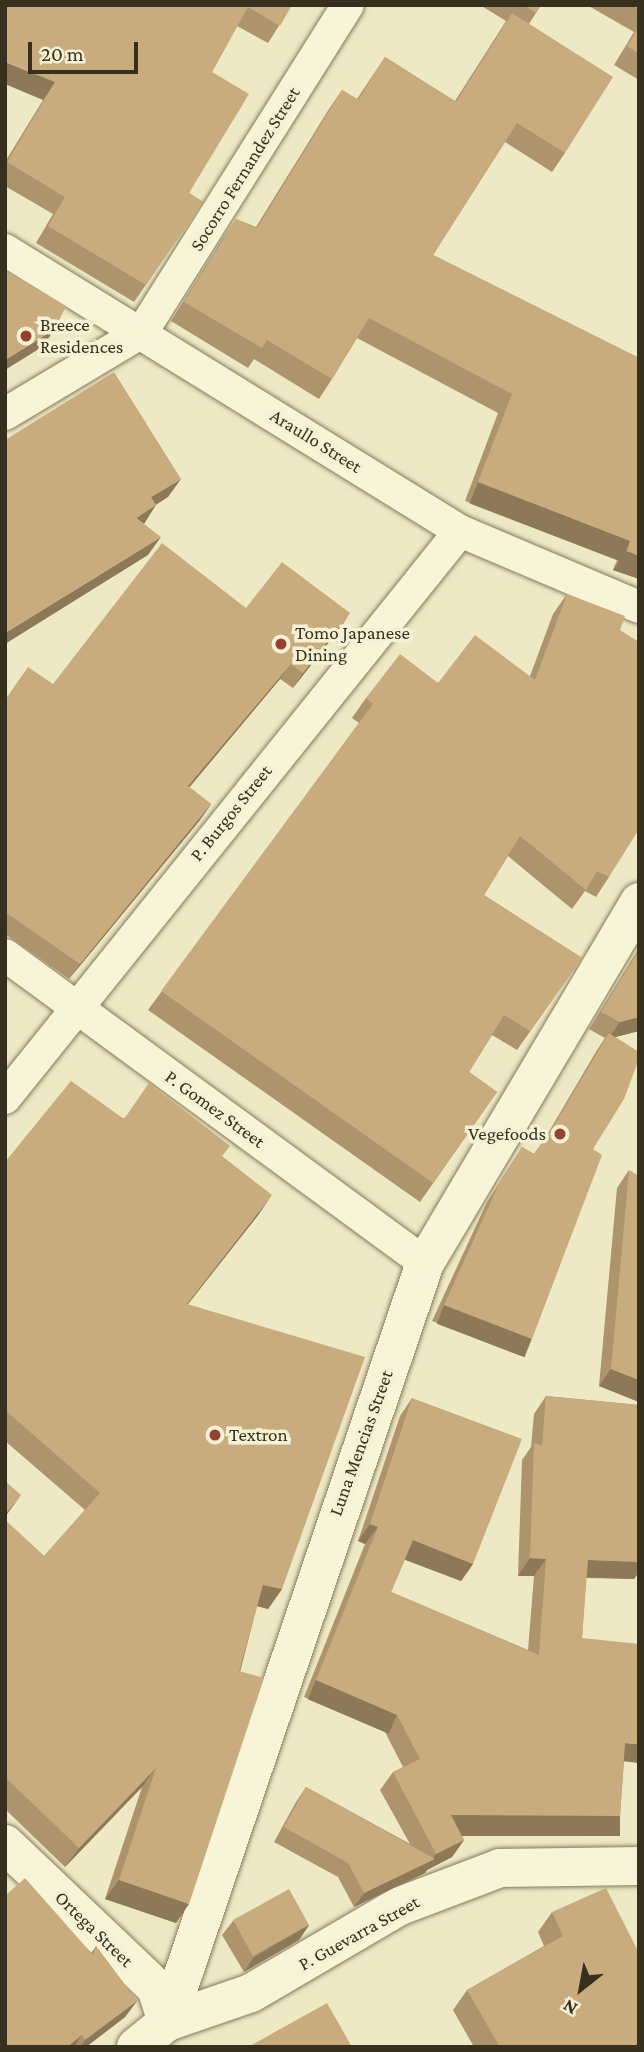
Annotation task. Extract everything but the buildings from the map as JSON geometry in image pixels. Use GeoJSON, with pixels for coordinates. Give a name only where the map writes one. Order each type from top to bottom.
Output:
{"type":"FeatureCollection","features":[{"type":"Feature","properties":{"kind":"main road","name":"Luna Mencias Street"},"geometry":{"type":"LineString","coordinates":[[166,2035],[425,1263],[639,902]]}},
{"type":"Feature","properties":{"kind":"main road","name":"Ortega Street"},"geometry":{"type":"LineString","coordinates":[[5,1844],[156,1988],[166,2035]]}},
{"type":"Feature","properties":{"kind":"main road","name":"P. Guevarra Street"},"geometry":{"type":"LineString","coordinates":[[136,2047],[251,1993],[400,1906],[500,1868],[639,1866]]}},
{"type":"Feature","properties":{"kind":"street","name":"Socorro Fernandez Street"},"geometry":{"type":"LineString","coordinates":[[142,332],[348,5]]}},
{"type":"Feature","properties":{"kind":"street","name":"Araullo Street"},"geometry":{"type":"LineString","coordinates":[[5,250],[142,332],[460,531],[639,607]]}},
{"type":"Feature","properties":{"kind":"street"},"geometry":{"type":"LineString","coordinates":[[5,414],[142,332]]}},
{"type":"Feature","properties":{"kind":"street","name":"P. Burgos Street"},"geometry":{"type":"LineString","coordinates":[[5,1098],[74,1007],[460,531]]}},
{"type":"Feature","properties":{"kind":"street","name":"P. Gomez Street"},"geometry":{"type":"LineString","coordinates":[[5,955],[425,1263]]}},
{"type":"Feature","properties":{"kind":"place","name":"Breece Residences"},"geometry":{"type":"Point","coordinates":[26,336]}},
{"type":"Feature","properties":{"kind":"place","name":"Tomo Japanese Dining"},"geometry":{"type":"Point","coordinates":[281,644]}},
{"type":"Feature","properties":{"kind":"place","name":"Vegefoods"},"geometry":{"type":"Point","coordinates":[560,1134]}},
{"type":"Feature","properties":{"kind":"place","name":"Textron"},"geometry":{"type":"Point","coordinates":[215,1435]}}]}
